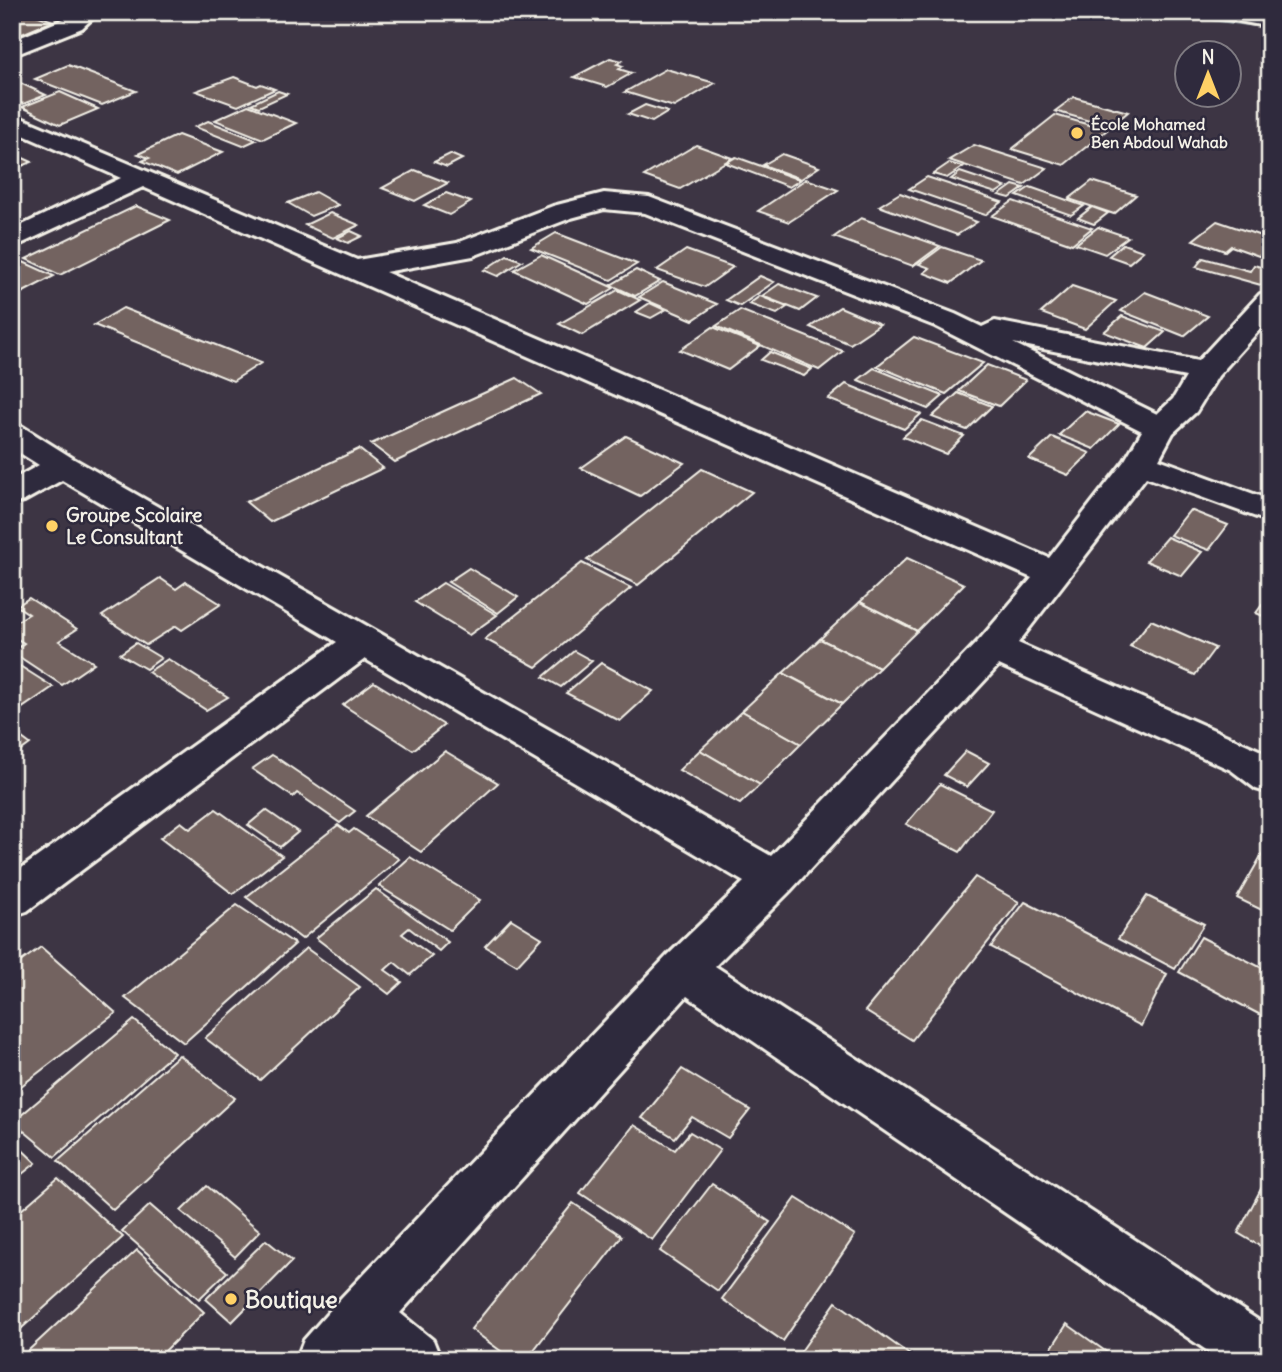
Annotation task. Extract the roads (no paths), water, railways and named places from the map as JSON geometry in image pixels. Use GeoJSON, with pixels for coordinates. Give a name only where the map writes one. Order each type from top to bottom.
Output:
{"type":"FeatureCollection","features":[{"type":"Feature","properties":{"kind":"street"},"geometry":{"type":"LineString","coordinates":[[12,48],[74,23],[88,12]]}},
{"type":"Feature","properties":{"kind":"street"},"geometry":{"type":"LineString","coordinates":[[1226,12],[1260,18]]}},
{"type":"Feature","properties":{"kind":"street"},"geometry":{"type":"LineString","coordinates":[[12,121],[1055,574]]}},
{"type":"Feature","properties":{"kind":"street"},"geometry":{"type":"LineString","coordinates":[[12,240],[142,178]]}},
{"type":"Feature","properties":{"kind":"street"},"geometry":{"type":"LineString","coordinates":[[350,270],[463,250],[562,212],[604,201],[649,205],[945,320],[1205,372]]}},
{"type":"Feature","properties":{"kind":"street"},"geometry":{"type":"LineString","coordinates":[[324,1360],[361,1316],[683,969],[775,879],[994,647],[1055,574],[1150,445],[1185,405],[1205,372],[1270,300]]}},
{"type":"Feature","properties":{"kind":"street"},"geometry":{"type":"LineString","coordinates":[[945,320],[1150,445],[1270,512]]}},
{"type":"Feature","properties":{"kind":"street"},"geometry":{"type":"LineString","coordinates":[[12,434],[62,466],[775,879]]}},
{"type":"Feature","properties":{"kind":"street"},"geometry":{"type":"LineString","coordinates":[[12,494],[62,466]]}},
{"type":"Feature","properties":{"kind":"street"},"geometry":{"type":"LineString","coordinates":[[12,899],[365,640]]}},
{"type":"Feature","properties":{"kind":"street"},"geometry":{"type":"LineString","coordinates":[[994,647],[1245,760],[1270,778]]}},
{"type":"Feature","properties":{"kind":"street"},"geometry":{"type":"LineString","coordinates":[[683,969],[1270,1360]]}},
{"type":"Feature","properties":{"kind":"street"},"geometry":{"type":"LineString","coordinates":[[361,1316],[413,1360]]}},
{"type":"Feature","properties":{"kind":"waterway"},"geometry":{"type":"LineString","coordinates":[[1149,12],[1270,27]]}},
{"type":"Feature","properties":{"kind":"place","name":"École Mohamed Ben Abdoul Wahab"},"geometry":{"type":"Point","coordinates":[1077,133]}},
{"type":"Feature","properties":{"kind":"place","name":"Groupe Scolaire Le Consultant"},"geometry":{"type":"Point","coordinates":[52,526]}},
{"type":"Feature","properties":{"kind":"place","name":"Boutique"},"geometry":{"type":"Point","coordinates":[231,1299]}}]}
